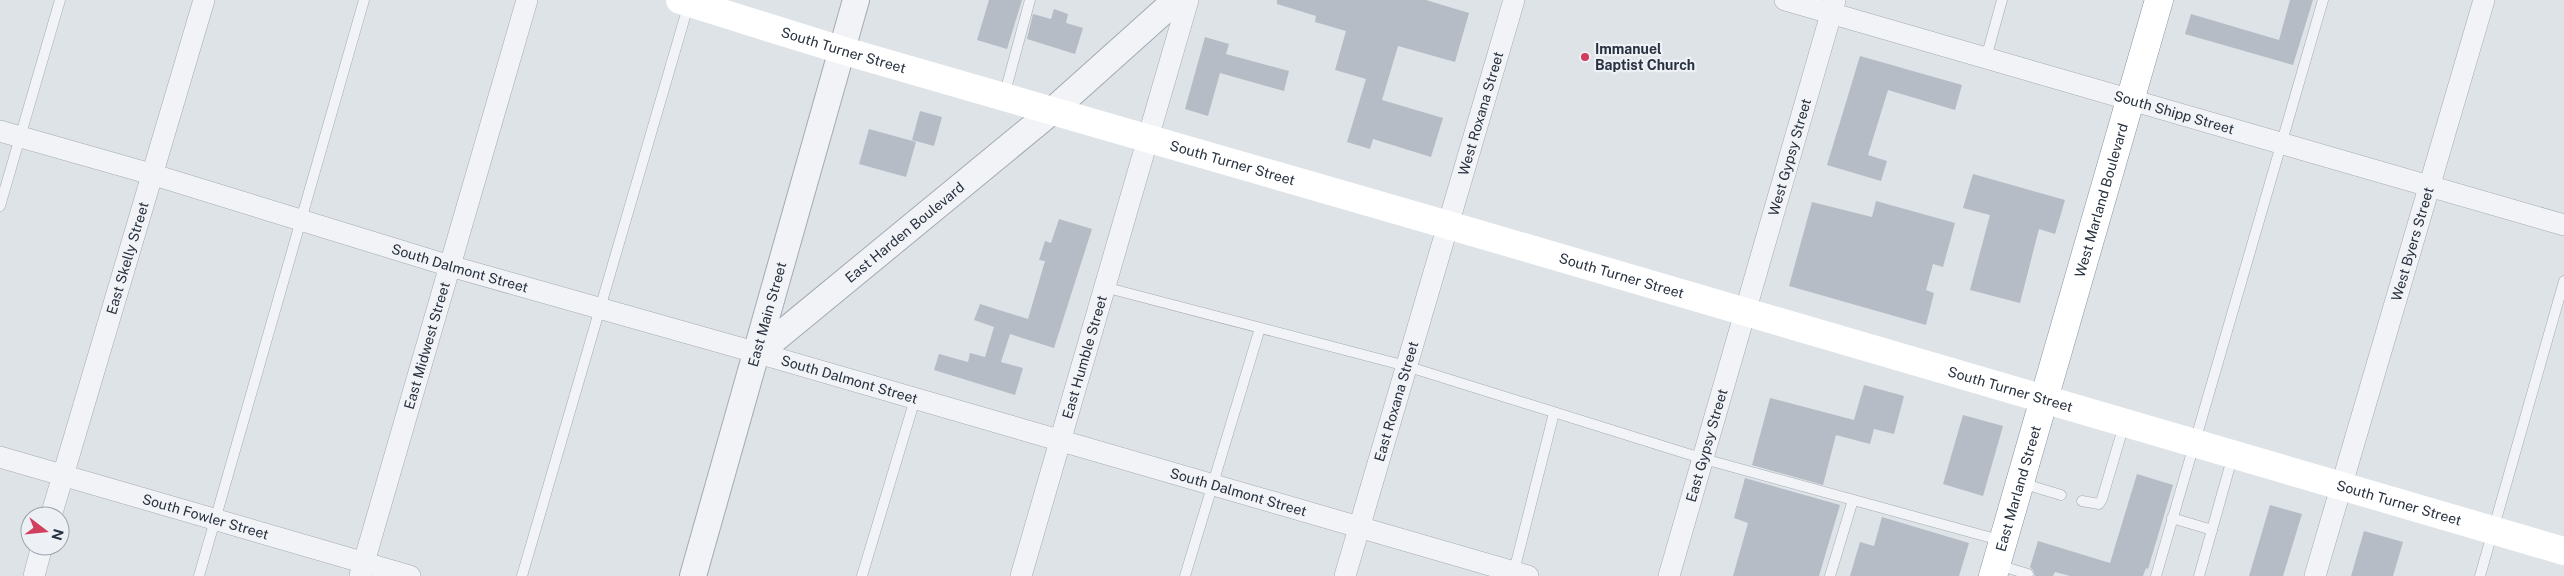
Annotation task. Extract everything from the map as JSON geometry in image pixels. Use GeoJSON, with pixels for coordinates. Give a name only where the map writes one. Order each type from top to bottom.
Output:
{"type":"FeatureCollection","features":[{"type":"Feature","properties":{"kind":"main road","name":"West Marland Boulevard"},"geometry":{"type":"LineString","coordinates":[[2044,400],[2159,0]]}},
{"type":"Feature","properties":{"kind":"main road","name":"South Turner Street"},"geometry":{"type":"LineString","coordinates":[[686,1],[1051,112],[1448,225],[1746,314],[2564,551]]}},
{"type":"Feature","properties":{"kind":"main road","name":"East Marland Street"},"geometry":{"type":"LineString","coordinates":[[1997,560],[2044,400]]}},
{"type":"Feature","properties":{"kind":"street","name":"East Skelly Street"},"geometry":{"type":"LineString","coordinates":[[54,506],[204,0]]}},
{"type":"Feature","properties":{"kind":"street","name":"East Midwest Street"},"geometry":{"type":"LineString","coordinates":[[362,569],[527,0]]}},
{"type":"Feature","properties":{"kind":"street","name":"East Main Street"},"geometry":{"type":"LineString","coordinates":[[693,576],[758,353],[856,0]]}},
{"type":"Feature","properties":{"kind":"street","name":"East Harden Boulevard"},"geometry":{"type":"LineString","coordinates":[[758,353],[1051,112],[1176,0]]}},
{"type":"Feature","properties":{"kind":"street","name":"East Humble Street"},"geometry":{"type":"LineString","coordinates":[[1021,576],[1188,0]]}},
{"type":"Feature","properties":{"kind":"street","name":"West Roxana Street"},"geometry":{"type":"LineString","coordinates":[[1448,225],[1514,0]]}},
{"type":"Feature","properties":{"kind":"street","name":"South Shipp Street"},"geometry":{"type":"LineString","coordinates":[[1786,0],[1833,7],[1986,58],[2564,225]]}},
{"type":"Feature","properties":{"kind":"street","name":"West Byers Street"},"geometry":{"type":"LineString","coordinates":[[2315,576],[2484,0]]}},
{"type":"Feature","properties":{"kind":"street","name":"West Gypsy Street"},"geometry":{"type":"LineString","coordinates":[[1746,314],[1833,7]]}},
{"type":"Feature","properties":{"kind":"street","name":"South Dalmont Street"},"geometry":{"type":"LineString","coordinates":[[10,134],[151,174],[450,266],[758,353],[1518,575]]}},
{"type":"Feature","properties":{"kind":"street","name":"East Roxana Street"},"geometry":{"type":"LineString","coordinates":[[1345,576],[1448,225]]}},
{"type":"Feature","properties":{"kind":"street","name":"East Gypsy Street"},"geometry":{"type":"LineString","coordinates":[[1669,576],[1746,314]]}},
{"type":"Feature","properties":{"kind":"street","name":"South Fowler Street"},"geometry":{"type":"LineString","coordinates":[[0,457],[215,519],[362,569],[410,576]]}},
{"type":"Feature","properties":{"kind":"street"},"geometry":{"type":"LineString","coordinates":[[34,576],[39,556]]}},
{"type":"Feature","properties":{"kind":"lane"},"geometry":{"type":"LineString","coordinates":[[0,206],[10,134],[60,0]]}},
{"type":"Feature","properties":{"kind":"lane"},"geometry":{"type":"LineString","coordinates":[[198,576],[364,0]]}},
{"type":"Feature","properties":{"kind":"lane"},"geometry":{"type":"LineString","coordinates":[[1004,98],[1030,0]]}},
{"type":"Feature","properties":{"kind":"lane"},"geometry":{"type":"LineString","coordinates":[[1986,58],[2002,0]]}},
{"type":"Feature","properties":{"kind":"lane"},"geometry":{"type":"LineString","coordinates":[[2156,576],[2323,0]]}},
{"type":"Feature","properties":{"kind":"lane"},"geometry":{"type":"LineString","coordinates":[[522,576],[600,308],[686,1]]}},
{"type":"Feature","properties":{"kind":"lane"},"geometry":{"type":"LineString","coordinates":[[2480,576],[2564,281]]}},
{"type":"Feature","properties":{"kind":"lane"},"geometry":{"type":"LineString","coordinates":[[1104,288],[1406,366],[1704,458],[1853,500],[2028,574]]}},
{"type":"Feature","properties":{"kind":"lane"},"geometry":{"type":"LineString","coordinates":[[1185,576],[1260,328]]}},
{"type":"Feature","properties":{"kind":"lane"},"geometry":{"type":"LineString","coordinates":[[862,576],[915,399]]}},
{"type":"Feature","properties":{"kind":"lane"},"geometry":{"type":"LineString","coordinates":[[1518,575],[1554,413]]}},
{"type":"Feature","properties":{"kind":"lane"},"geometry":{"type":"LineString","coordinates":[[2082,501],[2099,504],[2102,499],[2124,424]]}},
{"type":"Feature","properties":{"kind":"lane"},"geometry":{"type":"LineString","coordinates":[[2198,576],[2233,455]]}},
{"type":"Feature","properties":{"kind":"lane"},"geometry":{"type":"LineString","coordinates":[[2020,483],[2061,495]]}},
{"type":"Feature","properties":{"kind":"lane"},"geometry":{"type":"LineString","coordinates":[[1830,576],[1853,500]]}},
{"type":"Feature","properties":{"kind":"lane"},"geometry":{"type":"LineString","coordinates":[[2172,518],[2212,530]]}},
{"type":"Feature","properties":{"kind":"building"},"geometry":{"type":"Polygon","coordinates":[[[989,0],[1022,0],[1007,49],[977,40],[989,0]]]}},
{"type":"Feature","properties":{"kind":"building"},"geometry":{"type":"Polygon","coordinates":[[[1277,0],[1426,0],[1469,13],[1455,62],[1398,46],[1382,100],[1443,118],[1431,157],[1373,139],[1370,149],[1347,142],[1366,79],[1335,70],[1346,31],[1315,22],[1316,16],[1277,4],[1277,0]]]}},
{"type":"Feature","properties":{"kind":"building"},"geometry":{"type":"Polygon","coordinates":[[[2290,0],[2313,0],[2293,65],[2185,34],[2191,14],[2279,40],[2290,0]]]}},
{"type":"Feature","properties":{"kind":"building"},"geometry":{"type":"Polygon","coordinates":[[[1054,9],[1068,14],[1066,23],[1083,28],[1075,54],[1027,39],[1033,14],[1051,19],[1054,9]]]}},
{"type":"Feature","properties":{"kind":"building"},"geometry":{"type":"Polygon","coordinates":[[[1205,37],[1229,44],[1226,54],[1289,71],[1284,91],[1220,73],[1208,116],[1185,109],[1205,37]]]}},
{"type":"Feature","properties":{"kind":"building"},"geometry":{"type":"Polygon","coordinates":[[[1860,56],[1962,85],[1955,110],[1888,90],[1868,155],[1887,161],[1881,181],[1827,165],[1860,56]]]}},
{"type":"Feature","properties":{"kind":"building"},"geometry":{"type":"Polygon","coordinates":[[[920,111],[942,117],[934,146],[912,140],[920,111]]]}},
{"type":"Feature","properties":{"kind":"building"},"geometry":{"type":"Polygon","coordinates":[[[869,129],[916,142],[906,177],[859,164],[869,129]]]}},
{"type":"Feature","properties":{"kind":"building"},"geometry":{"type":"Polygon","coordinates":[[[1973,174],[2065,200],[2055,234],[2039,229],[2020,303],[1970,290],[1990,215],[1963,208],[1973,174]]]}},
{"type":"Feature","properties":{"kind":"building"},"geometry":{"type":"Polygon","coordinates":[[[1876,201],[1955,223],[1943,267],[1933,264],[1926,290],[1934,293],[1926,325],[1789,286],[1812,202],[1872,217],[1876,201]]]}},
{"type":"Feature","properties":{"kind":"building"},"geometry":{"type":"Polygon","coordinates":[[[1059,219],[1092,229],[1054,348],[1010,334],[1001,362],[1023,368],[1015,395],[934,370],[939,354],[968,362],[970,353],[985,357],[994,327],[974,320],[980,304],[1028,319],[1045,261],[1039,260],[1045,241],[1051,243],[1059,219]]]}},
{"type":"Feature","properties":{"kind":"building"},"geometry":{"type":"Polygon","coordinates":[[[1864,385],[1904,396],[1894,434],[1874,429],[1870,444],[1836,435],[1823,485],[1752,465],[1770,398],[1854,420],[1864,385]]]}},
{"type":"Feature","properties":{"kind":"building"},"geometry":{"type":"Polygon","coordinates":[[[1963,415],[2003,426],[1983,496],[1943,484],[1963,415]]]}},
{"type":"Feature","properties":{"kind":"building"},"geometry":{"type":"Polygon","coordinates":[[[2137,474],[2173,485],[2148,569],[2146,568],[2143,576],[2070,576],[2055,572],[2053,576],[2035,576],[2030,567],[2038,541],[2110,563],[2137,474]]]}},
{"type":"Feature","properties":{"kind":"building"},"geometry":{"type":"Polygon","coordinates":[[[1745,478],[1840,505],[1819,576],[1733,576],[1748,523],[1734,518],[1745,478]]]}},
{"type":"Feature","properties":{"kind":"building"},"geometry":{"type":"Polygon","coordinates":[[[2270,505],[2302,514],[2283,576],[2249,576],[2270,505]]]}},
{"type":"Feature","properties":{"kind":"building"},"geometry":{"type":"Polygon","coordinates":[[[1882,517],[1969,543],[1959,576],[1850,576],[1860,542],[1874,546],[1882,517]]]}},
{"type":"Feature","properties":{"kind":"building"},"geometry":{"type":"Polygon","coordinates":[[[2364,531],[2403,542],[2393,576],[2351,576],[2364,531]]]}},
{"type":"Feature","properties":{"kind":"place","name":"Immanuel Baptist Church"},"geometry":{"type":"Point","coordinates":[1585,57]}}]}
